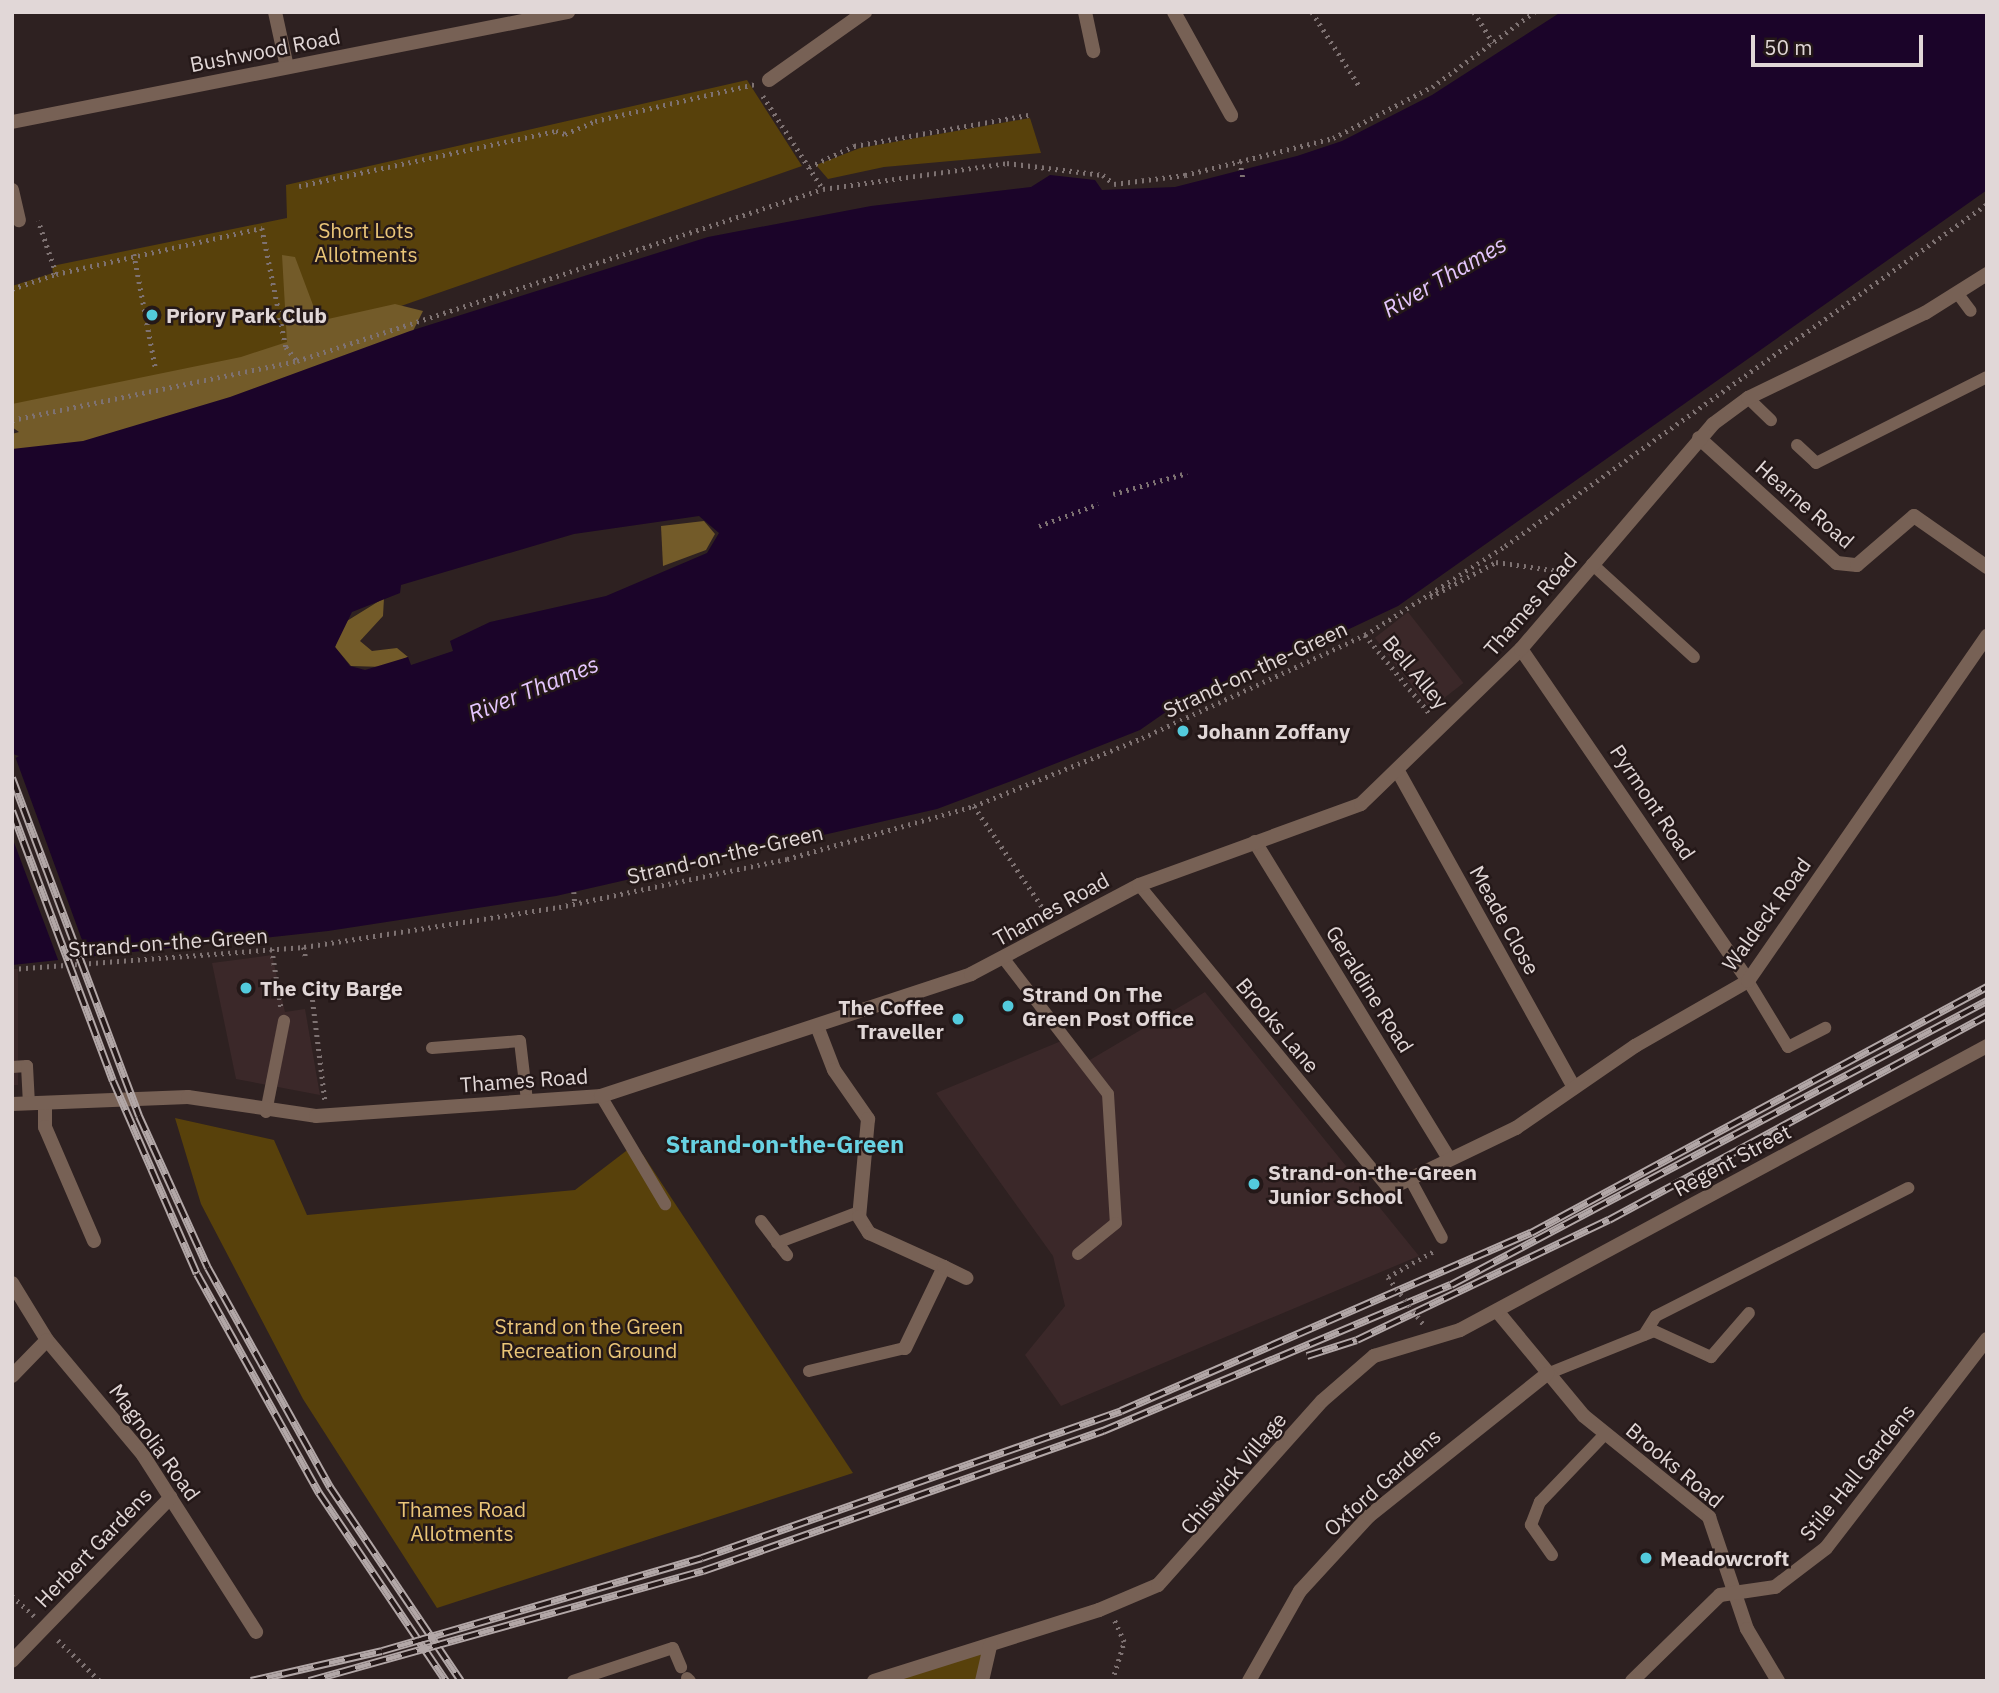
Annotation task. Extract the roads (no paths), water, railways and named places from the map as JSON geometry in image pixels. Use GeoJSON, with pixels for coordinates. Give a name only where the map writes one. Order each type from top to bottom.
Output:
{"type":"FeatureCollection","features":[{"type":"Feature","properties":{"kind":"street"},"geometry":{"type":"LineString","coordinates":[[275,12],[287,67]]}},
{"type":"Feature","properties":{"kind":"street","name":"Bushwood Road"},"geometry":{"type":"LineString","coordinates":[[12,121],[568,12]]}},
{"type":"Feature","properties":{"kind":"street"},"geometry":{"type":"LineString","coordinates":[[763,82],[865,12]]}},
{"type":"Feature","properties":{"kind":"street"},"geometry":{"type":"LineString","coordinates":[[1085,12],[1093,51]]}},
{"type":"Feature","properties":{"kind":"street"},"geometry":{"type":"LineString","coordinates":[[1174,12],[1231,115]]}},
{"type":"Feature","properties":{"kind":"street"},"geometry":{"type":"LineString","coordinates":[[12,190],[19,214]]}},
{"type":"Feature","properties":{"kind":"street","name":"Thames Road"},"geometry":{"type":"LineString","coordinates":[[12,1104],[188,1097],[266,1112],[316,1116],[601,1096],[817,1026],[1004,959],[1139,885],[1361,804],[1399,773],[1521,649],[1699,438],[1748,398],[1925,313],[1987,274]]}},
{"type":"Feature","properties":{"kind":"street","name":"Hearne Road"},"geometry":{"type":"LineString","coordinates":[[1699,438],[1837,563],[1857,565],[1913,516],[1987,567]]}},
{"type":"Feature","properties":{"kind":"street","name":"Waldeck Road"},"geometry":{"type":"LineString","coordinates":[[1389,1189],[1409,1177],[1516,1128],[1574,1088],[1748,981],[1987,636]]}},
{"type":"Feature","properties":{"kind":"street","name":"Pyrmont Road"},"geometry":{"type":"LineString","coordinates":[[1521,649],[1748,981]]}},
{"type":"Feature","properties":{"kind":"street","name":"Meade Close"},"geometry":{"type":"LineString","coordinates":[[1399,773],[1574,1088]]}},
{"type":"Feature","properties":{"kind":"street","name":"Geraldine Road"},"geometry":{"type":"LineString","coordinates":[[1255,842],[1450,1158]]}},
{"type":"Feature","properties":{"kind":"street"},"geometry":{"type":"LineString","coordinates":[[817,1026],[834,1070],[868,1119],[859,1212],[869,1233],[967,1278]]}},
{"type":"Feature","properties":{"kind":"street","name":"Regent Street"},"geometry":{"type":"LineString","coordinates":[[1497,1311],[1987,1046]]}},
{"type":"Feature","properties":{"kind":"street"},"geometry":{"type":"LineString","coordinates":[[45,1103],[45,1128],[94,1241]]}},
{"type":"Feature","properties":{"kind":"street"},"geometry":{"type":"LineString","coordinates":[[905,1348],[944,1267]]}},
{"type":"Feature","properties":{"kind":"street","name":"Magnolia Road"},"geometry":{"type":"LineString","coordinates":[[12,1283],[47,1340],[114,1415],[171,1497],[256,1632]]}},
{"type":"Feature","properties":{"kind":"street","name":"Brooks Road"},"geometry":{"type":"LineString","coordinates":[[1497,1311],[1547,1374],[1605,1434],[1709,1517],[1734,1591],[1778,1681]]}},
{"type":"Feature","properties":{"kind":"street","name":"Chiswick Village"},"geometry":{"type":"LineString","coordinates":[[874,1681],[1108,1606],[1158,1585],[1191,1554],[1322,1401],[1374,1356],[1433,1341],[1497,1311]]}},
{"type":"Feature","properties":{"kind":"street","name":"Stile Hall Gardens"},"geometry":{"type":"LineString","coordinates":[[1734,1591],[1775,1587],[1826,1548],[1987,1339]]}},
{"type":"Feature","properties":{"kind":"street"},"geometry":{"type":"LineString","coordinates":[[12,1376],[47,1340]]}},
{"type":"Feature","properties":{"kind":"street","name":"Oxford Gardens"},"geometry":{"type":"LineString","coordinates":[[1250,1681],[1300,1591],[1369,1516],[1547,1374]]}},
{"type":"Feature","properties":{"kind":"street","name":"Herbert Gardens"},"geometry":{"type":"LineString","coordinates":[[12,1661],[171,1497]]}},
{"type":"Feature","properties":{"kind":"street"},"geometry":{"type":"LineString","coordinates":[[1632,1681],[1720,1595],[1734,1591]]}},
{"type":"Feature","properties":{"kind":"street"},"geometry":{"type":"LineString","coordinates":[[982,1681],[990,1645]]}},
{"type":"Feature","properties":{"kind":"lane"},"geometry":{"type":"LineString","coordinates":[[1958,294],[1971,312]]}},
{"type":"Feature","properties":{"kind":"lane"},"geometry":{"type":"LineString","coordinates":[[1797,445],[1815,463],[1987,377]]}},
{"type":"Feature","properties":{"kind":"lane"},"geometry":{"type":"LineString","coordinates":[[1748,398],[1771,420]]}},
{"type":"Feature","properties":{"kind":"lane"},"geometry":{"type":"LineString","coordinates":[[1592,564],[1694,657]]}},
{"type":"Feature","properties":{"kind":"lane","name":"Brooks Lane"},"geometry":{"type":"LineString","coordinates":[[1139,885],[1389,1189]]}},
{"type":"Feature","properties":{"kind":"lane"},"geometry":{"type":"LineString","coordinates":[[1004,959],[1108,1094],[1116,1223],[1078,1254]]}},
{"type":"Feature","properties":{"kind":"lane"},"geometry":{"type":"LineString","coordinates":[[1748,981],[1788,1046],[1825,1028]]}},
{"type":"Feature","properties":{"kind":"lane"},"geometry":{"type":"LineString","coordinates":[[266,1112],[284,1021]]}},
{"type":"Feature","properties":{"kind":"lane"},"geometry":{"type":"LineString","coordinates":[[432,1048],[520,1041],[527,1101]]}},
{"type":"Feature","properties":{"kind":"lane"},"geometry":{"type":"LineString","coordinates":[[12,1067],[27,1066],[29,1103]]}},
{"type":"Feature","properties":{"kind":"lane"},"geometry":{"type":"LineString","coordinates":[[601,1096],[666,1204]]}},
{"type":"Feature","properties":{"kind":"lane"},"geometry":{"type":"LineString","coordinates":[[1409,1177],[1442,1238]]}},
{"type":"Feature","properties":{"kind":"lane"},"geometry":{"type":"LineString","coordinates":[[1644,1335],[1656,1316],[1908,1188]]}},
{"type":"Feature","properties":{"kind":"lane"},"geometry":{"type":"LineString","coordinates":[[777,1243],[859,1212]]}},
{"type":"Feature","properties":{"kind":"lane"},"geometry":{"type":"LineString","coordinates":[[761,1222],[787,1255]]}},
{"type":"Feature","properties":{"kind":"lane"},"geometry":{"type":"LineString","coordinates":[[1547,1374],[1644,1335],[1661,1331],[1711,1357],[1749,1313]]}},
{"type":"Feature","properties":{"kind":"lane"},"geometry":{"type":"LineString","coordinates":[[809,1371],[905,1348]]}},
{"type":"Feature","properties":{"kind":"lane"},"geometry":{"type":"LineString","coordinates":[[1552,1555],[1531,1525],[1540,1502],[1605,1434]]}},
{"type":"Feature","properties":{"kind":"lane"},"geometry":{"type":"LineString","coordinates":[[573,1681],[673,1648],[686,1675]]}},
{"type":"Feature","properties":{"kind":"water","name":"River Thames"},"geometry":{"type":"Polygon","coordinates":[[[1561,12],[1987,12],[1987,190],[1398,606],[1192,703],[1173,707],[1140,730],[1014,780],[937,809],[556,896],[328,931],[12,965],[12,760],[19,756],[12,754],[12,449],[83,441],[230,397],[410,331],[708,237],[871,206],[1031,187],[1050,175],[1095,180],[1102,190],[1175,187],[1297,156],[1342,141],[1432,95],[1561,12]],[[699,516],[574,534],[401,585],[400,593],[352,612],[335,647],[350,666],[365,670],[408,657],[411,665],[453,651],[450,641],[490,622],[606,596],[707,553],[719,533],[699,516]]]}},
{"type":"Feature","properties":{"kind":"railway"},"geometry":{"type":"LineString","coordinates":[[12,778],[139,1116],[208,1268],[330,1487],[461,1681]]}},
{"type":"Feature","properties":{"kind":"railway"},"geometry":{"type":"LineString","coordinates":[[12,811],[113,1081],[197,1274],[319,1493],[446,1681]]}},
{"type":"Feature","properties":{"kind":"railway"},"geometry":{"type":"LineString","coordinates":[[251,1681],[382,1651],[702,1558],[1121,1411],[1531,1233],[1987,987]]}},
{"type":"Feature","properties":{"kind":"railway"},"geometry":{"type":"LineString","coordinates":[[309,1681],[703,1571],[1103,1431],[1451,1285],[1987,1001]]}},
{"type":"Feature","properties":{"kind":"railway"},"geometry":{"type":"LineString","coordinates":[[1307,1356],[1357,1340],[1609,1220],[1987,1016]]}},
{"type":"Feature","properties":{"kind":"place","name":"Priory Park Club"},"geometry":{"type":"Point","coordinates":[152,315]}},
{"type":"Feature","properties":{"kind":"place","name":"Johann Zoffany"},"geometry":{"type":"Point","coordinates":[1183,731]}},
{"type":"Feature","properties":{"kind":"place","name":"The City Barge"},"geometry":{"type":"Point","coordinates":[246,988]}},
{"type":"Feature","properties":{"kind":"place","name":"Strand On The Green Post Office"},"geometry":{"type":"Point","coordinates":[1008,1006]}},
{"type":"Feature","properties":{"kind":"place","name":"The Coffee Traveller"},"geometry":{"type":"Point","coordinates":[958,1019]}},
{"type":"Feature","properties":{"kind":"place","name":"Strand-on-the-Green Junior School"},"geometry":{"type":"Point","coordinates":[1254,1184]}},
{"type":"Feature","properties":{"kind":"place","name":"Meadowcroft"},"geometry":{"type":"Point","coordinates":[1646,1558]}},
{"type":"Feature","properties":{"kind":"district","name":"Strand-on-the-Green"},"geometry":{"type":"Point","coordinates":[785,1145]}},
{"type":"Feature","properties":{"kind":"park label","name":"Short Lots Allotments"},"geometry":{"type":"Point","coordinates":[366,242]}},
{"type":"Feature","properties":{"kind":"park label","name":"Strand on the Green Recreation Ground"},"geometry":{"type":"Point","coordinates":[589,1338]}},
{"type":"Feature","properties":{"kind":"park label","name":"Thames Road Allotments"},"geometry":{"type":"Point","coordinates":[462,1521]}}]}
